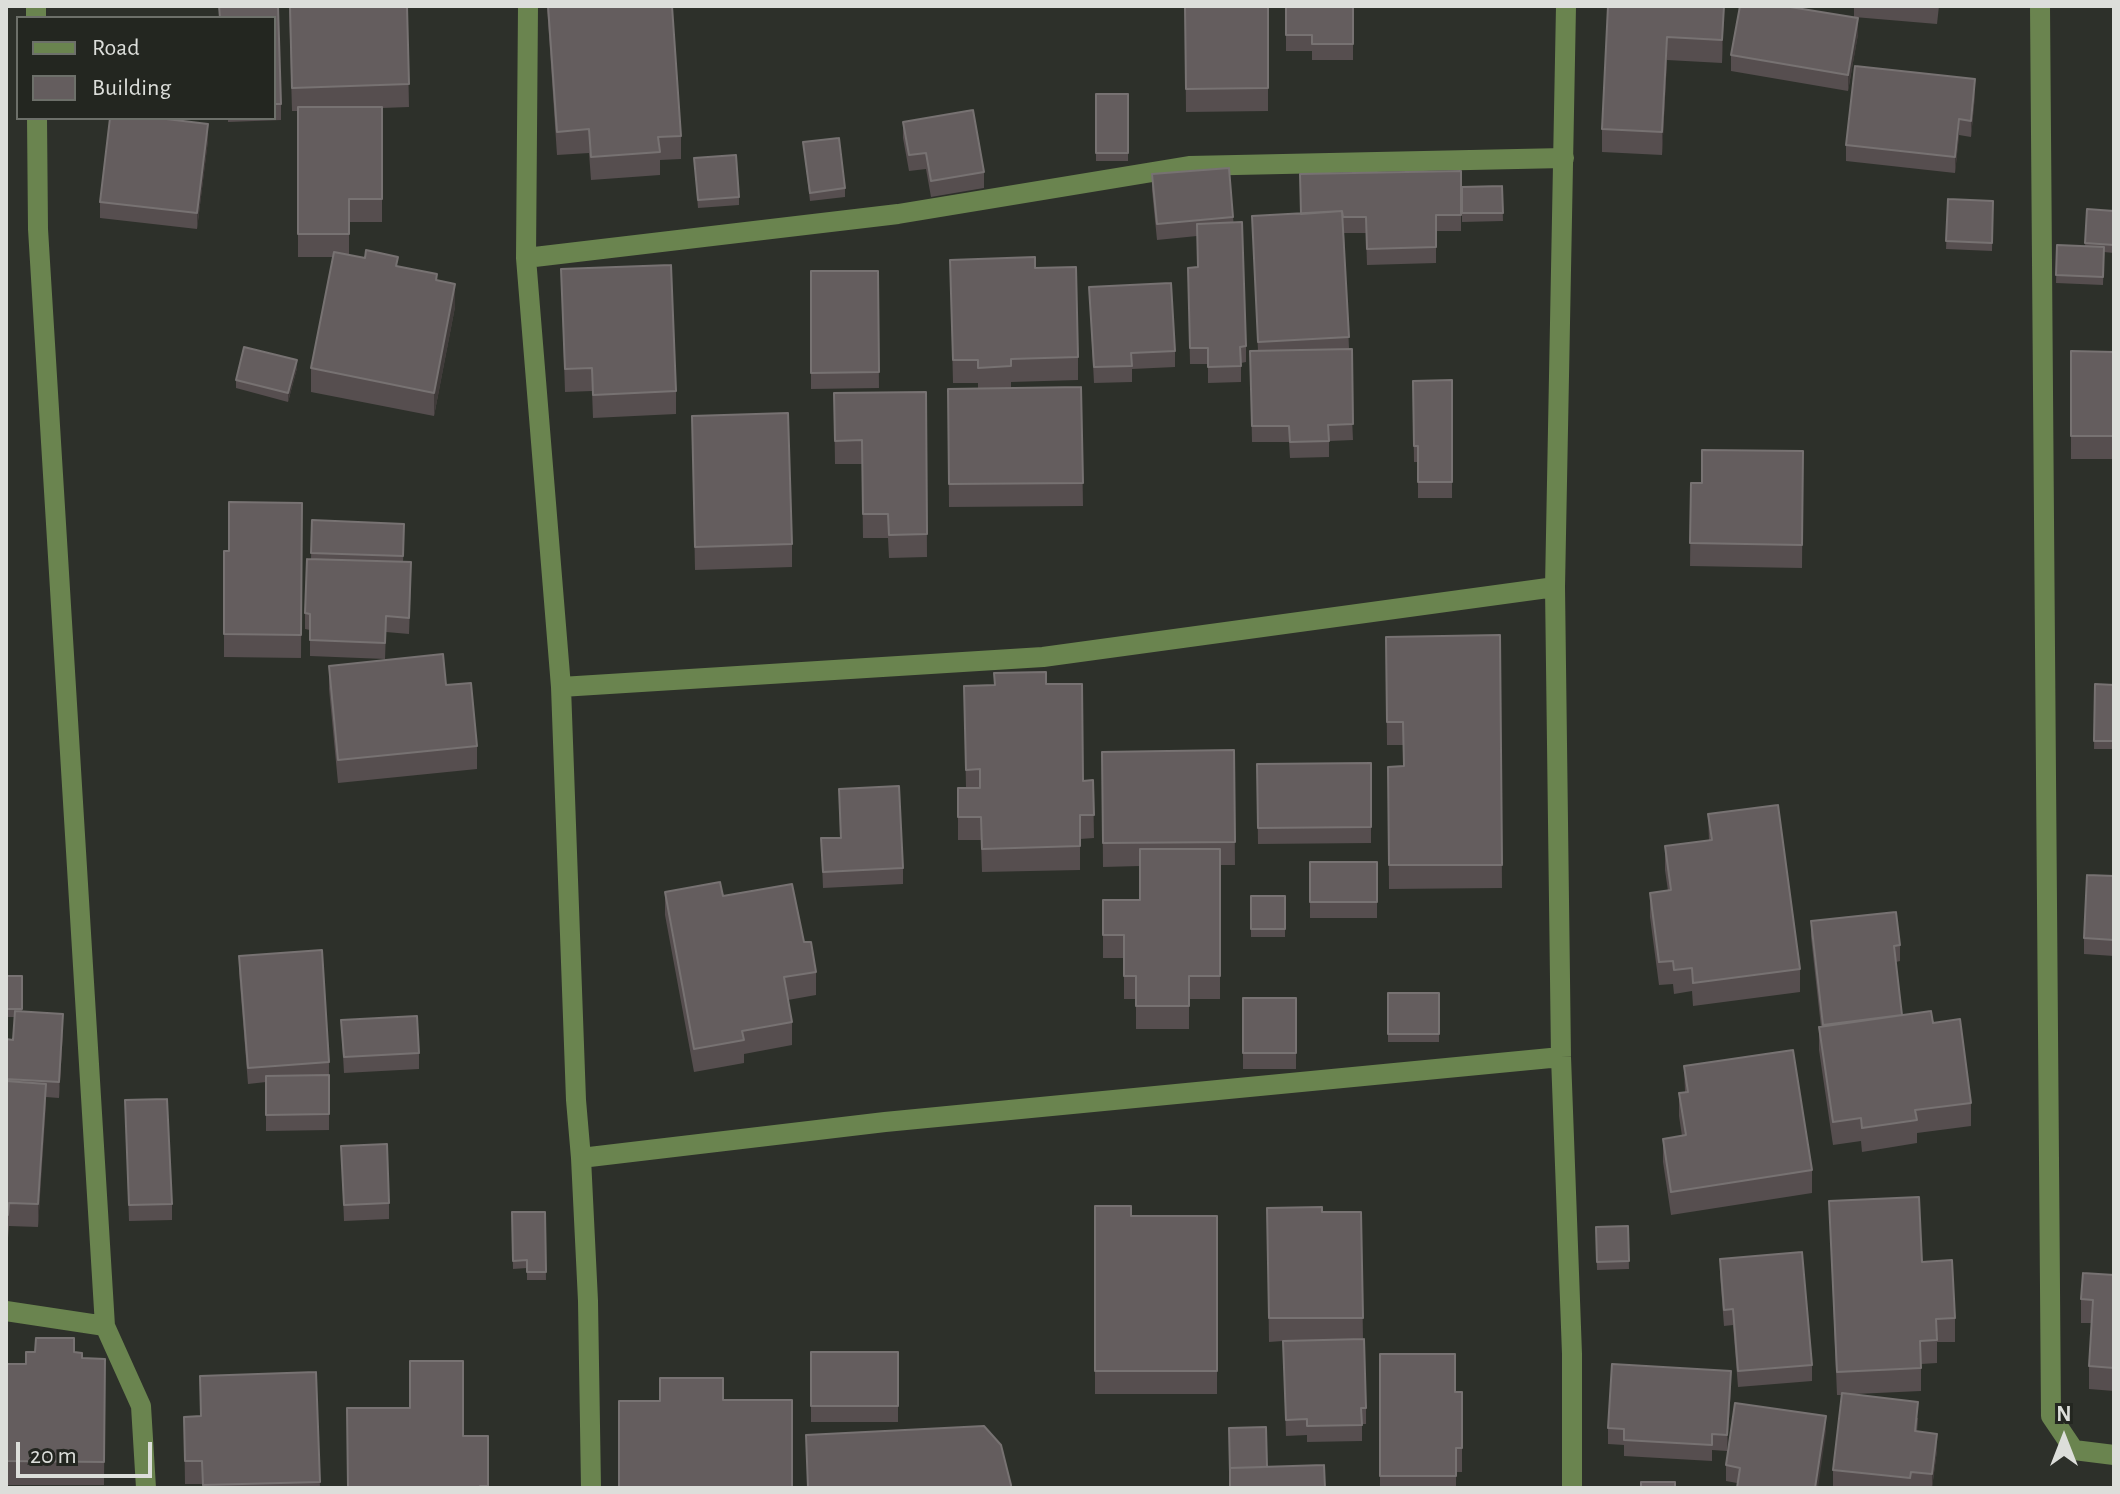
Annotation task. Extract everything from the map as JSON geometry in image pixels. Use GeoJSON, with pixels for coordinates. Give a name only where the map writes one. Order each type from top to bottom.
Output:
{"type":"FeatureCollection","features":[{"type":"Feature","properties":{"kind":"street"},"geometry":{"type":"LineString","coordinates":[[528,6],[526,258],[561,687],[576,1100],[588,1301],[591,1488]]}},
{"type":"Feature","properties":{"kind":"street"},"geometry":{"type":"LineString","coordinates":[[1566,6],[1555,587],[1561,1057],[1572,1354],[1572,1488]]}},
{"type":"Feature","properties":{"kind":"street"},"geometry":{"type":"LineString","coordinates":[[2040,6],[2051,1416],[2074,1450],[2114,1455]]}},
{"type":"Feature","properties":{"kind":"street"},"geometry":{"type":"LineString","coordinates":[[37,120],[38,229],[105,1326],[141,1406],[146,1488]]}},
{"type":"Feature","properties":{"kind":"street"},"geometry":{"type":"LineString","coordinates":[[526,258],[898,214],[1189,166],[1564,158]]}},
{"type":"Feature","properties":{"kind":"street"},"geometry":{"type":"LineString","coordinates":[[561,687],[1043,657],[1555,587]]}},
{"type":"Feature","properties":{"kind":"street"},"geometry":{"type":"LineString","coordinates":[[581,1158],[885,1122],[1561,1057]]}},
{"type":"Feature","properties":{"kind":"street"},"geometry":{"type":"LineString","coordinates":[[6,1311],[105,1326]]}},
{"type":"Feature","properties":{"kind":"building"},"geometry":{"type":"Polygon","coordinates":[[[219,6],[278,6],[281,104],[276,104],[276,16],[220,16],[219,6]]]}},
{"type":"Feature","properties":{"kind":"building"},"geometry":{"type":"Polygon","coordinates":[[[290,6],[407,6],[409,84],[292,88],[290,6]]]}},
{"type":"Feature","properties":{"kind":"building"},"geometry":{"type":"Polygon","coordinates":[[[548,6],[672,6],[681,136],[658,137],[660,152],[591,157],[589,129],[557,132],[548,6]]]}},
{"type":"Feature","properties":{"kind":"building"},"geometry":{"type":"Polygon","coordinates":[[[1185,6],[1268,6],[1268,88],[1186,89],[1185,6]]]}},
{"type":"Feature","properties":{"kind":"building"},"geometry":{"type":"Polygon","coordinates":[[[1286,6],[1353,6],[1353,44],[1312,44],[1312,35],[1286,35],[1286,6]]]}},
{"type":"Feature","properties":{"kind":"building"},"geometry":{"type":"Polygon","coordinates":[[[1608,6],[1724,6],[1722,40],[1667,37],[1662,132],[1602,129],[1608,6]]]}},
{"type":"Feature","properties":{"kind":"building"},"geometry":{"type":"Polygon","coordinates":[[[1740,6],[1784,6],[1858,18],[1848,75],[1731,55],[1740,6]]]}},
{"type":"Feature","properties":{"kind":"building"},"geometry":{"type":"Polygon","coordinates":[[[1855,66],[1975,79],[1971,121],[1959,119],[1955,157],[1846,145],[1855,66]]]}},
{"type":"Feature","properties":{"kind":"building"},"geometry":{"type":"Polygon","coordinates":[[[1096,94],[1128,94],[1128,153],[1096,153],[1096,94]]]}},
{"type":"Feature","properties":{"kind":"building"},"geometry":{"type":"Polygon","coordinates":[[[298,107],[382,107],[382,199],[349,199],[349,234],[298,234],[298,107]]]}},
{"type":"Feature","properties":{"kind":"building"},"geometry":{"type":"Polygon","coordinates":[[[973,110],[984,172],[931,181],[926,153],[909,155],[903,122],[973,110]]]}},
{"type":"Feature","properties":{"kind":"building"},"geometry":{"type":"Polygon","coordinates":[[[110,120],[175,120],[208,124],[197,213],[100,202],[110,120]]]}},
{"type":"Feature","properties":{"kind":"building"},"geometry":{"type":"Polygon","coordinates":[[[839,138],[845,188],[810,193],[803,142],[839,138]]]}},
{"type":"Feature","properties":{"kind":"building"},"geometry":{"type":"Polygon","coordinates":[[[736,155],[739,197],[698,200],[694,158],[736,155]]]}},
{"type":"Feature","properties":{"kind":"building"},"geometry":{"type":"Polygon","coordinates":[[[1229,168],[1233,217],[1157,224],[1152,174],[1229,168]]]}},
{"type":"Feature","properties":{"kind":"building"},"geometry":{"type":"Polygon","coordinates":[[[1461,171],[1461,215],[1436,215],[1436,247],[1367,249],[1366,217],[1343,217],[1342,211],[1301,214],[1300,174],[1461,171]]]}},
{"type":"Feature","properties":{"kind":"building"},"geometry":{"type":"Polygon","coordinates":[[[1502,186],[1503,213],[1462,213],[1462,187],[1502,186]]]}},
{"type":"Feature","properties":{"kind":"building"},"geometry":{"type":"Polygon","coordinates":[[[1948,199],[1993,201],[1992,243],[1946,241],[1948,199]]]}},
{"type":"Feature","properties":{"kind":"building"},"geometry":{"type":"Polygon","coordinates":[[[2087,209],[2114,211],[2114,245],[2085,243],[2087,209]]]}},
{"type":"Feature","properties":{"kind":"building"},"geometry":{"type":"Polygon","coordinates":[[[1342,211],[1349,337],[1258,342],[1252,216],[1342,211]]]}},
{"type":"Feature","properties":{"kind":"building"},"geometry":{"type":"Polygon","coordinates":[[[1242,222],[1246,346],[1240,347],[1241,366],[1208,367],[1208,348],[1190,348],[1188,268],[1198,267],[1197,224],[1242,222]]]}},
{"type":"Feature","properties":{"kind":"building"},"geometry":{"type":"Polygon","coordinates":[[[2057,245],[2104,247],[2103,277],[2056,275],[2057,245]]]}},
{"type":"Feature","properties":{"kind":"building"},"geometry":{"type":"Polygon","coordinates":[[[366,250],[398,257],[396,266],[437,274],[436,280],[455,284],[434,393],[311,368],[334,252],[365,258],[366,250]]]}},
{"type":"Feature","properties":{"kind":"building"},"geometry":{"type":"Polygon","coordinates":[[[1035,257],[1035,268],[1076,267],[1078,357],[1011,359],[1011,366],[978,368],[978,360],[953,360],[950,260],[1035,257]]]}},
{"type":"Feature","properties":{"kind":"building"},"geometry":{"type":"Polygon","coordinates":[[[671,265],[676,391],[593,395],[592,368],[565,369],[561,269],[671,265]]]}},
{"type":"Feature","properties":{"kind":"building"},"geometry":{"type":"Polygon","coordinates":[[[811,271],[878,271],[879,372],[811,373],[811,271]]]}},
{"type":"Feature","properties":{"kind":"building"},"geometry":{"type":"Polygon","coordinates":[[[1171,283],[1175,351],[1131,353],[1132,366],[1094,367],[1089,287],[1171,283]]]}},
{"type":"Feature","properties":{"kind":"building"},"geometry":{"type":"Polygon","coordinates":[[[244,347],[297,360],[288,393],[236,380],[244,347]]]}},
{"type":"Feature","properties":{"kind":"building"},"geometry":{"type":"Polygon","coordinates":[[[1352,349],[1353,424],[1328,425],[1329,441],[1290,442],[1289,426],[1252,426],[1250,351],[1352,349]]]}},
{"type":"Feature","properties":{"kind":"building"},"geometry":{"type":"Polygon","coordinates":[[[2071,351],[2114,352],[2114,436],[2071,436],[2071,351]]]}},
{"type":"Feature","properties":{"kind":"building"},"geometry":{"type":"Polygon","coordinates":[[[1452,380],[1452,482],[1418,482],[1413,381],[1452,380]]]}},
{"type":"Feature","properties":{"kind":"building"},"geometry":{"type":"Polygon","coordinates":[[[1081,387],[1083,483],[949,484],[948,389],[1081,387]]]}},
{"type":"Feature","properties":{"kind":"building"},"geometry":{"type":"Polygon","coordinates":[[[926,392],[927,534],[889,535],[888,514],[863,514],[862,440],[835,441],[834,393],[926,392]]]}},
{"type":"Feature","properties":{"kind":"building"},"geometry":{"type":"Polygon","coordinates":[[[788,413],[792,544],[695,547],[692,416],[788,413]]]}},
{"type":"Feature","properties":{"kind":"building"},"geometry":{"type":"Polygon","coordinates":[[[1702,450],[1803,451],[1802,545],[1690,543],[1691,483],[1702,483],[1702,450]]]}},
{"type":"Feature","properties":{"kind":"building"},"geometry":{"type":"Polygon","coordinates":[[[229,502],[302,503],[301,635],[224,634],[224,551],[229,551],[229,502]]]}},
{"type":"Feature","properties":{"kind":"building"},"geometry":{"type":"Polygon","coordinates":[[[312,520],[404,524],[403,556],[311,553],[312,520]]]}},
{"type":"Feature","properties":{"kind":"building"},"geometry":{"type":"Polygon","coordinates":[[[307,559],[411,562],[409,618],[386,616],[385,643],[310,640],[310,614],[305,613],[307,559]]]}},
{"type":"Feature","properties":{"kind":"building"},"geometry":{"type":"Polygon","coordinates":[[[1500,635],[1502,865],[1389,865],[1388,767],[1404,766],[1403,722],[1387,722],[1386,637],[1500,635]]]}},
{"type":"Feature","properties":{"kind":"building"},"geometry":{"type":"Polygon","coordinates":[[[443,654],[446,685],[471,683],[477,746],[338,760],[329,666],[443,654]]]}},
{"type":"Feature","properties":{"kind":"building"},"geometry":{"type":"Polygon","coordinates":[[[1046,672],[1046,684],[1082,684],[1083,781],[1093,780],[1094,815],[1080,815],[1080,846],[982,849],[981,817],[958,817],[958,788],[980,788],[980,769],[966,770],[964,686],[995,685],[994,673],[1046,672]]]}},
{"type":"Feature","properties":{"kind":"building"},"geometry":{"type":"Polygon","coordinates":[[[2095,684],[2114,685],[2114,741],[2094,741],[2095,684]]]}},
{"type":"Feature","properties":{"kind":"building"},"geometry":{"type":"Polygon","coordinates":[[[1234,750],[1235,842],[1103,843],[1102,752],[1234,750]]]}},
{"type":"Feature","properties":{"kind":"building"},"geometry":{"type":"Polygon","coordinates":[[[1371,763],[1371,827],[1258,828],[1257,764],[1371,763]]]}},
{"type":"Feature","properties":{"kind":"building"},"geometry":{"type":"Polygon","coordinates":[[[899,786],[903,868],[823,872],[821,838],[841,838],[839,789],[899,786]]]}},
{"type":"Feature","properties":{"kind":"building"},"geometry":{"type":"Polygon","coordinates":[[[1778,805],[1800,969],[1693,983],[1692,968],[1674,970],[1673,961],[1659,962],[1650,893],[1671,890],[1665,846],[1712,840],[1708,814],[1778,805]]]}},
{"type":"Feature","properties":{"kind":"building"},"geometry":{"type":"Polygon","coordinates":[[[1140,849],[1220,849],[1220,976],[1189,976],[1189,1006],[1136,1006],[1136,976],[1124,976],[1124,935],[1103,935],[1103,900],[1140,900],[1140,849]]]}},
{"type":"Feature","properties":{"kind":"building"},"geometry":{"type":"Polygon","coordinates":[[[1310,862],[1377,862],[1377,902],[1310,902],[1310,862]]]}},
{"type":"Feature","properties":{"kind":"building"},"geometry":{"type":"Polygon","coordinates":[[[2087,875],[2114,876],[2114,940],[2084,938],[2087,875]]]}},
{"type":"Feature","properties":{"kind":"building"},"geometry":{"type":"Polygon","coordinates":[[[720,882],[723,896],[792,884],[804,942],[811,942],[816,972],[784,977],[792,1022],[742,1031],[744,1040],[694,1049],[665,892],[720,882]]]}},
{"type":"Feature","properties":{"kind":"building"},"geometry":{"type":"Polygon","coordinates":[[[1251,896],[1285,896],[1285,929],[1251,929],[1251,896]]]}},
{"type":"Feature","properties":{"kind":"building"},"geometry":{"type":"Polygon","coordinates":[[[1896,912],[1900,945],[1894,946],[1902,1015],[1823,1025],[1811,921],[1896,912]]]}},
{"type":"Feature","properties":{"kind":"building"},"geometry":{"type":"Polygon","coordinates":[[[322,950],[329,1062],[248,1068],[239,956],[322,950]]]}},
{"type":"Feature","properties":{"kind":"building"},"geometry":{"type":"Polygon","coordinates":[[[6,976],[22,976],[22,1009],[6,1009],[6,976]]]}},
{"type":"Feature","properties":{"kind":"building"},"geometry":{"type":"Polygon","coordinates":[[[1388,993],[1439,993],[1439,1034],[1388,1034],[1388,993]]]}},
{"type":"Feature","properties":{"kind":"building"},"geometry":{"type":"Polygon","coordinates":[[[1243,998],[1296,998],[1296,1053],[1243,1053],[1243,998]]]}},
{"type":"Feature","properties":{"kind":"building"},"geometry":{"type":"Polygon","coordinates":[[[15,1011],[63,1014],[59,1082],[6,1079],[6,1039],[13,1040],[15,1011]]]}},
{"type":"Feature","properties":{"kind":"building"},"geometry":{"type":"Polygon","coordinates":[[[1931,1011],[1933,1023],[1960,1019],[1971,1103],[1915,1110],[1917,1120],[1862,1128],[1861,1118],[1833,1122],[1819,1027],[1931,1011]]]}},
{"type":"Feature","properties":{"kind":"building"},"geometry":{"type":"Polygon","coordinates":[[[417,1016],[419,1053],[344,1057],[341,1020],[417,1016]]]}},
{"type":"Feature","properties":{"kind":"building"},"geometry":{"type":"Polygon","coordinates":[[[1793,1050],[1812,1170],[1671,1192],[1663,1139],[1686,1135],[1679,1093],[1688,1092],[1684,1066],[1793,1050]]]}},
{"type":"Feature","properties":{"kind":"building"},"geometry":{"type":"Polygon","coordinates":[[[329,1075],[329,1114],[266,1115],[266,1076],[329,1075]]]}},
{"type":"Feature","properties":{"kind":"building"},"geometry":{"type":"Polygon","coordinates":[[[6,1081],[46,1084],[38,1204],[9,1203],[8,1215],[6,1215],[6,1081]]]}},
{"type":"Feature","properties":{"kind":"building"},"geometry":{"type":"Polygon","coordinates":[[[167,1099],[172,1204],[129,1205],[125,1100],[167,1099]]]}},
{"type":"Feature","properties":{"kind":"building"},"geometry":{"type":"Polygon","coordinates":[[[387,1144],[389,1203],[344,1205],[341,1146],[387,1144]]]}},
{"type":"Feature","properties":{"kind":"building"},"geometry":{"type":"Polygon","coordinates":[[[1919,1197],[1922,1262],[1952,1260],[1955,1318],[1936,1319],[1937,1340],[1920,1341],[1921,1368],[1837,1372],[1829,1201],[1919,1197]]]}},
{"type":"Feature","properties":{"kind":"building"},"geometry":{"type":"Polygon","coordinates":[[[1095,1206],[1131,1206],[1131,1216],[1217,1216],[1217,1371],[1095,1371],[1095,1206]]]}},
{"type":"Feature","properties":{"kind":"building"},"geometry":{"type":"Polygon","coordinates":[[[1322,1207],[1322,1212],[1361,1212],[1363,1318],[1269,1318],[1267,1208],[1322,1207]]]}},
{"type":"Feature","properties":{"kind":"building"},"geometry":{"type":"Polygon","coordinates":[[[512,1212],[545,1212],[546,1272],[527,1272],[527,1260],[513,1261],[512,1212]]]}},
{"type":"Feature","properties":{"kind":"building"},"geometry":{"type":"Polygon","coordinates":[[[1628,1226],[1629,1261],[1597,1262],[1596,1227],[1628,1226]]]}},
{"type":"Feature","properties":{"kind":"building"},"geometry":{"type":"Polygon","coordinates":[[[1802,1252],[1812,1365],[1738,1371],[1733,1309],[1724,1310],[1720,1259],[1802,1252]]]}},
{"type":"Feature","properties":{"kind":"building"},"geometry":{"type":"Polygon","coordinates":[[[2083,1273],[2114,1275],[2114,1368],[2089,1366],[2093,1300],[2081,1299],[2083,1273]]]}},
{"type":"Feature","properties":{"kind":"building"},"geometry":{"type":"Polygon","coordinates":[[[36,1338],[74,1338],[74,1352],[82,1353],[82,1358],[105,1359],[104,1462],[6,1461],[6,1364],[26,1364],[26,1352],[35,1352],[36,1338]]]}},
{"type":"Feature","properties":{"kind":"building"},"geometry":{"type":"Polygon","coordinates":[[[1364,1339],[1366,1408],[1361,1408],[1362,1425],[1307,1426],[1307,1419],[1286,1420],[1283,1341],[1364,1339]]]}},
{"type":"Feature","properties":{"kind":"building"},"geometry":{"type":"Polygon","coordinates":[[[811,1352],[898,1352],[898,1406],[811,1406],[811,1352]]]}},
{"type":"Feature","properties":{"kind":"building"},"geometry":{"type":"Polygon","coordinates":[[[1380,1354],[1455,1354],[1455,1392],[1462,1392],[1462,1448],[1456,1448],[1456,1476],[1380,1476],[1380,1354]]]}},
{"type":"Feature","properties":{"kind":"building"},"geometry":{"type":"Polygon","coordinates":[[[410,1361],[463,1361],[463,1436],[488,1436],[488,1486],[348,1488],[347,1408],[410,1408],[410,1361]]]}},
{"type":"Feature","properties":{"kind":"building"},"geometry":{"type":"Polygon","coordinates":[[[1612,1364],[1731,1371],[1727,1435],[1712,1434],[1712,1445],[1624,1440],[1624,1429],[1608,1428],[1612,1364]]]}},
{"type":"Feature","properties":{"kind":"building"},"geometry":{"type":"Polygon","coordinates":[[[316,1372],[320,1482],[203,1485],[202,1461],[185,1461],[184,1417],[201,1416],[200,1376],[316,1372]]]}},
{"type":"Feature","properties":{"kind":"building"},"geometry":{"type":"Polygon","coordinates":[[[660,1378],[723,1378],[723,1400],[792,1400],[792,1488],[619,1488],[619,1401],[660,1401],[660,1378]]]}},
{"type":"Feature","properties":{"kind":"building"},"geometry":{"type":"Polygon","coordinates":[[[1842,1393],[1918,1402],[1915,1431],[1937,1434],[1932,1474],[1911,1472],[1910,1478],[1833,1470],[1842,1393]]]}},
{"type":"Feature","properties":{"kind":"building"},"geometry":{"type":"Polygon","coordinates":[[[1735,1403],[1826,1416],[1815,1488],[1737,1488],[1740,1468],[1726,1465],[1735,1403]]]}},
{"type":"Feature","properties":{"kind":"building"},"geometry":{"type":"Polygon","coordinates":[[[984,1426],[1001,1445],[1011,1488],[808,1488],[806,1435],[984,1426]]]}},
{"type":"Feature","properties":{"kind":"building"},"geometry":{"type":"Polygon","coordinates":[[[1266,1427],[1267,1467],[1230,1468],[1230,1473],[1229,1428],[1266,1427]]]}},
{"type":"Feature","properties":{"kind":"building"},"geometry":{"type":"Polygon","coordinates":[[[1324,1465],[1325,1488],[1230,1488],[1230,1468],[1324,1465]]]}},
{"type":"Feature","properties":{"kind":"building"},"geometry":{"type":"Polygon","coordinates":[[[1641,1482],[1675,1482],[1675,1488],[1641,1488],[1641,1482]]]}}]}
